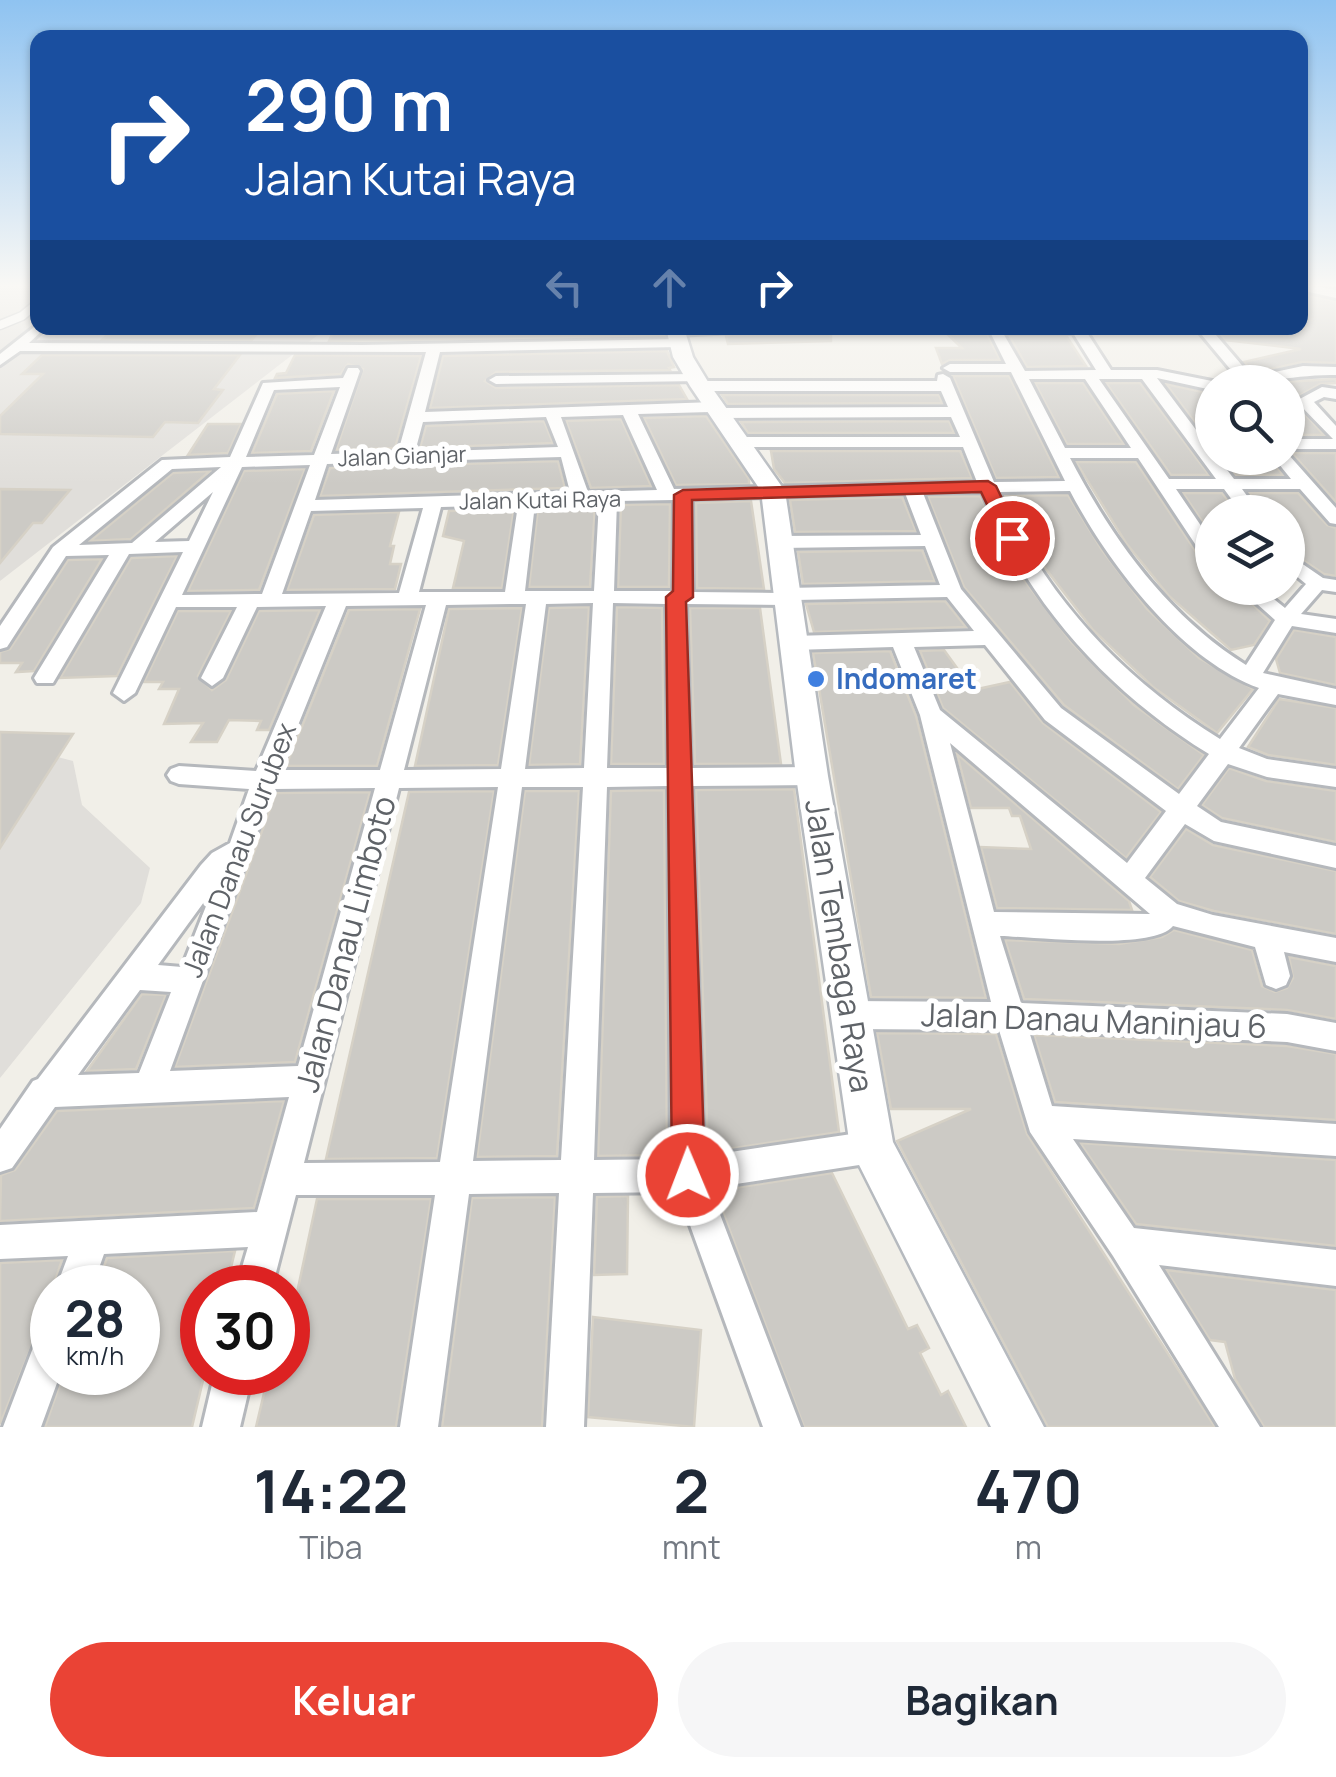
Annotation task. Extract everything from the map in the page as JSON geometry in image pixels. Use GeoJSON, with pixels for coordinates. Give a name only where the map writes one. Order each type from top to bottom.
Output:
{"type":"FeatureCollection","features":[{"type":"Feature","properties":{"kind":"street"},"geometry":{"type":"LineString","coordinates":[[212,678],[260,600],[306,506],[361,351]]}},
{"type":"Feature","properties":{"kind":"street"},"geometry":{"type":"LineString","coordinates":[[406,455],[433,351]]}},
{"type":"Feature","properties":{"kind":"street"},"geometry":{"type":"LineString","coordinates":[[489,415],[501,351]]}},
{"type":"Feature","properties":{"kind":"street","name":"Jalan Tembaga Raya"},"geometry":{"type":"LineString","coordinates":[[684,351],[698,382],[773,490],[812,776],[872,1147],[1018,1427]]}},
{"type":"Feature","properties":{"kind":"street"},"geometry":{"type":"LineString","coordinates":[[1008,351],[1119,556],[1159,602],[1212,652],[1261,680],[1336,697]]}},
{"type":"Feature","properties":{"kind":"street"},"geometry":{"type":"LineString","coordinates":[[1087,351],[1144,453],[1195,530]]}},
{"type":"Feature","properties":{"kind":"street"},"geometry":{"type":"LineString","coordinates":[[1305,370],[1336,371]]}},
{"type":"Feature","properties":{"kind":"street"},"geometry":{"type":"LineString","coordinates":[[496,380],[698,382],[946,377],[1020,371],[1146,374],[1195,381]]}},
{"type":"Feature","properties":{"kind":"street"},"geometry":{"type":"LineString","coordinates":[[1146,374],[1237,495]]}},
{"type":"Feature","properties":{"kind":"street"},"geometry":{"type":"LineString","coordinates":[[946,377],[968,442],[1028,568],[1064,614],[1131,686],[1222,751],[1250,764],[1336,778]]}},
{"type":"Feature","properties":{"kind":"street"},"geometry":{"type":"LineString","coordinates":[[124,693],[236,462],[268,386],[350,382]]}},
{"type":"Feature","properties":{"kind":"street"},"geometry":{"type":"LineString","coordinates":[[1329,393],[1304,401],[1336,436]]}},
{"type":"Feature","properties":{"kind":"street"},"geometry":{"type":"LineString","coordinates":[[416,416],[629,410],[957,412]]}},
{"type":"Feature","properties":{"kind":"street"},"geometry":{"type":"LineString","coordinates":[[629,410],[676,496],[688,1175],[782,1427]]}},
{"type":"Feature","properties":{"kind":"street"},"geometry":{"type":"LineString","coordinates":[[552,413],[595,500],[604,597],[565,1427]]}},
{"type":"Feature","properties":{"kind":"street"},"geometry":{"type":"LineString","coordinates":[[738,442],[968,442]]}},
{"type":"Feature","properties":{"kind":"street"},"geometry":{"type":"LineString","coordinates":[[1305,444],[1336,444]]}},
{"type":"Feature","properties":{"kind":"street","name":"Jalan Gianjar"},"geometry":{"type":"LineString","coordinates":[[0,642],[60,550],[165,466],[568,452]]}},
{"type":"Feature","properties":{"kind":"street"},"geometry":{"type":"LineString","coordinates":[[1062,453],[1144,453]]}},
{"type":"Feature","properties":{"kind":"street"},"geometry":{"type":"LineString","coordinates":[[45,678],[130,548],[236,462]]}},
{"type":"Feature","properties":{"kind":"street"},"geometry":{"type":"LineString","coordinates":[[1296,475],[1336,519]]}},
{"type":"Feature","properties":{"kind":"street"},"geometry":{"type":"LineString","coordinates":[[1164,484],[1304,484]]}},
{"type":"Feature","properties":{"kind":"street","name":"Jalan Kutai Raya"},"geometry":{"type":"LineString","coordinates":[[306,506],[595,500],[773,490],[1078,486]]}},
{"type":"Feature","properties":{"kind":"street"},"geometry":{"type":"LineString","coordinates":[[912,488],[952,591],[1053,714],[1180,808],[1224,835],[1336,857]]}},
{"type":"Feature","properties":{"kind":"street"},"geometry":{"type":"LineString","coordinates":[[419,1427],[510,778],[526,599],[528,501]]}},
{"type":"Feature","properties":{"kind":"street"},"geometry":{"type":"LineString","coordinates":[[407,600],[433,502]]}},
{"type":"Feature","properties":{"kind":"street"},"geometry":{"type":"LineString","coordinates":[[780,542],[929,540]]}},
{"type":"Feature","properties":{"kind":"street"},"geometry":{"type":"LineString","coordinates":[[60,550],[196,546]]}},
{"type":"Feature","properties":{"kind":"street"},"geometry":{"type":"LineString","coordinates":[[1128,882],[1222,751],[1261,680],[1286,619],[1326,584]]}},
{"type":"Feature","properties":{"kind":"street"},"geometry":{"type":"LineString","coordinates":[[170,601],[260,600],[335,606],[407,600],[786,597],[952,591]]}},
{"type":"Feature","properties":{"kind":"street","name":"Jalan Danau Limboto"},"geometry":{"type":"LineString","coordinates":[[260,1265],[436,600]]}},
{"type":"Feature","properties":{"kind":"street"},"geometry":{"type":"LineString","coordinates":[[1269,605],[1286,619],[1336,626]]}},
{"type":"Feature","properties":{"kind":"street","name":"Jalan Danau Surubex"},"geometry":{"type":"LineString","coordinates":[[148,1089],[242,850],[264,780],[335,606]]}},
{"type":"Feature","properties":{"kind":"street"},"geometry":{"type":"LineString","coordinates":[[793,643],[989,638]]}},
{"type":"Feature","properties":{"kind":"street"},"geometry":{"type":"LineString","coordinates":[[901,640],[930,715],[983,924],[1042,1121],[1126,1244],[1242,1427]]}},
{"type":"Feature","properties":{"kind":"street"},"geometry":{"type":"LineString","coordinates":[[930,715],[1168,913],[1336,950]]}},
{"type":"Feature","properties":{"kind":"street"},"geometry":{"type":"LineString","coordinates":[[179,775],[200,780],[812,776]]}},
{"type":"Feature","properties":{"kind":"street"},"geometry":{"type":"LineString","coordinates":[[0,1156],[210,872],[221,860],[242,850]]}},
{"type":"Feature","properties":{"kind":"street"},"geometry":{"type":"LineString","coordinates":[[983,924],[1143,928],[1158,924],[1168,913]]}},
{"type":"Feature","properties":{"kind":"street"},"geometry":{"type":"LineString","coordinates":[[1266,936],[1276,976]]}},
{"type":"Feature","properties":{"kind":"street"},"geometry":{"type":"LineString","coordinates":[[134,977],[189,980]]}},
{"type":"Feature","properties":{"kind":"street","name":"Jalan Danau Maninjau 6"},"geometry":{"type":"LineString","coordinates":[[850,1015],[1012,1016],[1288,1028],[1336,1037]]}},
{"type":"Feature","properties":{"kind":"street"},"geometry":{"type":"LineString","coordinates":[[44,1092],[310,1081]]}},
{"type":"Feature","properties":{"kind":"street"},"geometry":{"type":"LineString","coordinates":[[1042,1121],[1336,1140]]}},
{"type":"Feature","properties":{"kind":"street"},"geometry":{"type":"LineString","coordinates":[[283,1175],[303,1180],[688,1175],[872,1147]]}},
{"type":"Feature","properties":{"kind":"street"},"geometry":{"type":"LineString","coordinates":[[0,1242],[268,1230]]}},
{"type":"Feature","properties":{"kind":"street"},"geometry":{"type":"LineString","coordinates":[[82,1265],[92,1238]]}},
{"type":"Feature","properties":{"kind":"street"},"geometry":{"type":"LineString","coordinates":[[1126,1244],[1336,1268]]}},
{"type":"Feature","properties":{"kind":"street"},"geometry":{"type":"LineString","coordinates":[[22,1427],[34,1395]]}},
{"type":"Feature","properties":{"kind":"street"},"geometry":{"type":"LineString","coordinates":[[221,1427],[229,1395]]}},
{"type":"Feature","properties":{"kind":"shaded area"},"geometry":{"type":"Polygon","coordinates":[[[0,351],[298,351],[0,581],[0,351]]]}},
{"type":"Feature","properties":{"kind":"shaded area"},"geometry":{"type":"Polygon","coordinates":[[[0,742],[73,761],[82,805],[150,868],[141,903],[0,1078],[0,742]]]}},
{"type":"Feature","properties":{"kind":"building"},"geometry":{"type":"Polygon","coordinates":[[[667,351],[674,367],[670,370],[496,372],[485,381],[496,388],[679,385],[687,399],[430,408],[443,356],[667,351]]]}},
{"type":"Feature","properties":{"kind":"building"},"geometry":{"type":"Polygon","coordinates":[[[937,351],[995,351],[1000,360],[950,360],[942,364],[937,351]]]}},
{"type":"Feature","properties":{"kind":"building"},"geometry":{"type":"Polygon","coordinates":[[[1018,351],[1076,351],[1086,366],[1027,367],[1018,351]]]}},
{"type":"Feature","properties":{"kind":"building"},"geometry":{"type":"Polygon","coordinates":[[[1294,351],[1336,351],[1336,363],[1244,362],[1294,351]]]}},
{"type":"Feature","properties":{"kind":"building"},"geometry":{"type":"Polygon","coordinates":[[[42,355],[240,355],[214,389],[223,390],[198,423],[165,422],[153,437],[0,434],[0,416],[43,374],[22,374],[42,355]]]}},
{"type":"Feature","properties":{"kind":"building"},"geometry":{"type":"Polygon","coordinates":[[[295,355],[421,356],[395,448],[336,450],[363,369],[348,364],[341,374],[275,378],[286,373],[295,355]]]}},
{"type":"Feature","properties":{"kind":"building"},"geometry":{"type":"Polygon","coordinates":[[[953,376],[1009,376],[1059,477],[996,478],[953,376]]]}},
{"type":"Feature","properties":{"kind":"building"},"geometry":{"type":"Polygon","coordinates":[[[1336,379],[1336,383],[1320,384],[1305,393],[1305,381],[1336,379]]]}},
{"type":"Feature","properties":{"kind":"building"},"geometry":{"type":"Polygon","coordinates":[[[1035,383],[1083,383],[1124,444],[1067,444],[1035,383]]]}},
{"type":"Feature","properties":{"kind":"building"},"geometry":{"type":"Polygon","coordinates":[[[1106,383],[1140,383],[1195,456],[1195,475],[1171,475],[1106,383]]]}},
{"type":"Feature","properties":{"kind":"building"},"geometry":{"type":"Polygon","coordinates":[[[1166,384],[1195,390],[1195,422],[1166,384]]]}},
{"type":"Feature","properties":{"kind":"building"},"geometry":{"type":"Polygon","coordinates":[[[334,391],[311,451],[252,453],[277,394],[334,391]]]}},
{"type":"Feature","properties":{"kind":"building"},"geometry":{"type":"Polygon","coordinates":[[[722,395],[939,395],[942,403],[728,404],[722,395]]]}},
{"type":"Feature","properties":{"kind":"building"},"geometry":{"type":"Polygon","coordinates":[[[1305,414],[1324,435],[1305,435],[1305,414]]]}},
{"type":"Feature","properties":{"kind":"building"},"geometry":{"type":"Polygon","coordinates":[[[706,416],[749,484],[676,485],[644,418],[706,416]]]}},
{"type":"Feature","properties":{"kind":"building"},"geometry":{"type":"Polygon","coordinates":[[[621,419],[651,486],[591,488],[566,421],[621,419]]]}},
{"type":"Feature","properties":{"kind":"building"},"geometry":{"type":"Polygon","coordinates":[[[544,421],[553,443],[420,448],[426,426],[544,421]]]}},
{"type":"Feature","properties":{"kind":"building"},"geometry":{"type":"Polygon","coordinates":[[[949,421],[954,433],[748,433],[741,422],[949,421]]]}},
{"type":"Feature","properties":{"kind":"building"},"geometry":{"type":"Polygon","coordinates":[[[208,424],[241,424],[228,453],[188,455],[208,424]]]}},
{"type":"Feature","properties":{"kind":"building"},"geometry":{"type":"Polygon","coordinates":[[[771,451],[960,451],[972,478],[785,483],[774,469],[771,451]]]}},
{"type":"Feature","properties":{"kind":"building"},"geometry":{"type":"Polygon","coordinates":[[[1305,453],[1336,453],[1336,502],[1305,467],[1305,453]]]}},
{"type":"Feature","properties":{"kind":"building"},"geometry":{"type":"Polygon","coordinates":[[[558,461],[565,488],[320,496],[330,468],[558,461]]]}},
{"type":"Feature","properties":{"kind":"building"},"geometry":{"type":"Polygon","coordinates":[[[1076,462],[1136,462],[1195,550],[1195,605],[1254,605],[1270,621],[1254,645],[1231,650],[1169,596],[1126,543],[1076,462]]]}},
{"type":"Feature","properties":{"kind":"building"},"geometry":{"type":"Polygon","coordinates":[[[305,469],[259,590],[188,591],[244,471],[305,469]]]}},
{"type":"Feature","properties":{"kind":"building"},"geometry":{"type":"Polygon","coordinates":[[[210,471],[131,539],[90,541],[173,473],[210,471]]]}},
{"type":"Feature","properties":{"kind":"building"},"geometry":{"type":"Polygon","coordinates":[[[0,489],[70,490],[42,523],[33,523],[0,563],[0,489]]]}},
{"type":"Feature","properties":{"kind":"building"},"geometry":{"type":"Polygon","coordinates":[[[1183,493],[1224,495],[1195,495],[1195,511],[1183,493]]]}},
{"type":"Feature","properties":{"kind":"building"},"geometry":{"type":"Polygon","coordinates":[[[1249,493],[1300,495],[1250,495],[1249,493]]]}},
{"type":"Feature","properties":{"kind":"building"},"geometry":{"type":"Polygon","coordinates":[[[1068,495],[1102,550],[1147,609],[1199,658],[1253,689],[1217,733],[1153,687],[1093,630],[1042,564],[1005,496],[1068,495]]]}},
{"type":"Feature","properties":{"kind":"building"},"geometry":{"type":"Polygon","coordinates":[[[980,496],[1019,573],[1072,643],[1134,705],[1204,755],[1178,789],[1064,705],[964,587],[928,497],[980,496]]]}},
{"type":"Feature","properties":{"kind":"building"},"geometry":{"type":"Polygon","coordinates":[[[902,497],[916,531],[795,532],[790,500],[902,497]]]}},
{"type":"Feature","properties":{"kind":"building"},"geometry":{"type":"Polygon","coordinates":[[[751,501],[764,589],[697,588],[696,503],[751,501]]]}},
{"type":"Feature","properties":{"kind":"building"},"geometry":{"type":"Polygon","coordinates":[[[1305,501],[1327,525],[1336,528],[1336,576],[1324,574],[1305,561],[1305,501]]]}},
{"type":"Feature","properties":{"kind":"building"},"geometry":{"type":"Polygon","coordinates":[[[670,504],[669,587],[618,587],[621,505],[670,504]]]}},
{"type":"Feature","properties":{"kind":"building"},"geometry":{"type":"Polygon","coordinates":[[[595,506],[590,587],[529,587],[538,508],[595,506]]]}},
{"type":"Feature","properties":{"kind":"building"},"geometry":{"type":"Polygon","coordinates":[[[514,509],[502,588],[453,588],[464,541],[443,536],[449,511],[514,509]]]}},
{"type":"Feature","properties":{"kind":"building"},"geometry":{"type":"Polygon","coordinates":[[[399,512],[390,546],[394,546],[390,564],[401,564],[395,589],[287,590],[314,515],[399,512]]]}},
{"type":"Feature","properties":{"kind":"building"},"geometry":{"type":"Polygon","coordinates":[[[922,550],[935,581],[803,584],[798,552],[922,550]]]}},
{"type":"Feature","properties":{"kind":"building"},"geometry":{"type":"Polygon","coordinates":[[[177,556],[117,676],[60,678],[131,558],[177,556]]]}},
{"type":"Feature","properties":{"kind":"building"},"geometry":{"type":"Polygon","coordinates":[[[102,559],[34,671],[16,672],[22,663],[0,663],[0,652],[10,649],[68,560],[102,559]]]}},
{"type":"Feature","properties":{"kind":"building"},"geometry":{"type":"Polygon","coordinates":[[[945,601],[966,627],[814,632],[806,604],[945,601]]]}},
{"type":"Feature","properties":{"kind":"building"},"geometry":{"type":"Polygon","coordinates":[[[589,607],[580,764],[529,765],[549,608],[589,607]]]}},
{"type":"Feature","properties":{"kind":"building"},"geometry":{"type":"Polygon","coordinates":[[[617,607],[662,608],[664,764],[611,764],[617,607]]]}},
{"type":"Feature","properties":{"kind":"building"},"geometry":{"type":"Polygon","coordinates":[[[522,608],[498,765],[415,766],[449,609],[522,608]]]}},
{"type":"Feature","properties":{"kind":"building"},"geometry":{"type":"Polygon","coordinates":[[[690,608],[760,608],[781,764],[695,764],[690,608]]]}},
{"type":"Feature","properties":{"kind":"building"},"geometry":{"type":"Polygon","coordinates":[[[420,609],[377,766],[286,766],[349,610],[420,609]]]}},
{"type":"Feature","properties":{"kind":"building"},"geometry":{"type":"Polygon","coordinates":[[[320,610],[269,730],[257,730],[261,721],[229,720],[217,742],[191,742],[203,723],[164,724],[179,689],[159,689],[163,682],[144,682],[178,611],[231,611],[198,676],[212,690],[226,680],[259,611],[320,610]]]}},
{"type":"Feature","properties":{"kind":"building"},"geometry":{"type":"Polygon","coordinates":[[[1294,630],[1336,637],[1336,685],[1280,673],[1276,659],[1294,630]]]}},
{"type":"Feature","properties":{"kind":"building"},"geometry":{"type":"Polygon","coordinates":[[[944,650],[973,690],[1010,682],[1043,723],[1161,812],[1126,858],[943,708],[920,651],[944,650]]]}},
{"type":"Feature","properties":{"kind":"building"},"geometry":{"type":"Polygon","coordinates":[[[890,651],[916,716],[986,998],[871,997],[813,653],[890,651]]]}},
{"type":"Feature","properties":{"kind":"building"},"geometry":{"type":"Polygon","coordinates":[[[1279,699],[1336,708],[1336,765],[1268,755],[1248,747],[1279,699]]]}},
{"type":"Feature","properties":{"kind":"building"},"geometry":{"type":"Polygon","coordinates":[[[0,732],[73,734],[0,848],[0,732]]]}},
{"type":"Feature","properties":{"kind":"building"},"geometry":{"type":"Polygon","coordinates":[[[957,754],[1129,901],[1132,910],[997,908],[981,847],[1031,849],[1020,816],[1012,816],[1009,808],[971,808],[957,754]]]}},
{"type":"Feature","properties":{"kind":"building"},"geometry":{"type":"Polygon","coordinates":[[[1229,768],[1266,781],[1336,791],[1336,842],[1222,818],[1202,805],[1229,768]]]}},
{"type":"Feature","properties":{"kind":"building"},"geometry":{"type":"Polygon","coordinates":[[[794,789],[839,1132],[708,1152],[696,790],[794,789]]]}},
{"type":"Feature","properties":{"kind":"building"},"geometry":{"type":"Polygon","coordinates":[[[664,790],[667,1155],[598,1156],[611,791],[664,790]]]}},
{"type":"Feature","properties":{"kind":"building"},"geometry":{"type":"Polygon","coordinates":[[[494,791],[437,1158],[326,1159],[409,792],[494,791]]]}},
{"type":"Feature","properties":{"kind":"building"},"geometry":{"type":"Polygon","coordinates":[[[525,791],[579,791],[557,1156],[477,1157],[525,791]]]}},
{"type":"Feature","properties":{"kind":"building"},"geometry":{"type":"Polygon","coordinates":[[[370,792],[295,1062],[175,1067],[276,793],[370,792]]]}},
{"type":"Feature","properties":{"kind":"building"},"geometry":{"type":"Polygon","coordinates":[[[1186,829],[1213,845],[1336,871],[1336,934],[1179,901],[1150,877],[1186,829]]]}},
{"type":"Feature","properties":{"kind":"building"},"geometry":{"type":"Polygon","coordinates":[[[1174,930],[1252,950],[1262,986],[1275,992],[1287,988],[1293,978],[1289,957],[1336,966],[1336,1019],[1287,1010],[1024,999],[1005,940],[1119,944],[1162,937],[1174,930]]]}},
{"type":"Feature","properties":{"kind":"building"},"geometry":{"type":"Polygon","coordinates":[[[142,994],[166,995],[136,1069],[87,1071],[142,994]]]}},
{"type":"Feature","properties":{"kind":"building"},"geometry":{"type":"Polygon","coordinates":[[[877,1033],[996,1034],[1027,1134],[1215,1427],[1048,1427],[897,1141],[971,1109],[891,1109],[877,1033]]]}},
{"type":"Feature","properties":{"kind":"building"},"geometry":{"type":"Polygon","coordinates":[[[1034,1035],[1287,1046],[1336,1054],[1336,1120],[1055,1102],[1034,1035]]]}},
{"type":"Feature","properties":{"kind":"building"},"geometry":{"type":"Polygon","coordinates":[[[284,1101],[254,1208],[0,1221],[1,1175],[15,1170],[57,1111],[284,1101]]]}},
{"type":"Feature","properties":{"kind":"building"},"geometry":{"type":"Polygon","coordinates":[[[1080,1143],[1336,1160],[1336,1246],[1136,1224],[1080,1143]]]}},
{"type":"Feature","properties":{"kind":"building"},"geometry":{"type":"Polygon","coordinates":[[[832,1173],[908,1329],[917,1325],[929,1348],[920,1353],[941,1395],[948,1391],[966,1427],[804,1427],[715,1191],[832,1173]]]}},
{"type":"Feature","properties":{"kind":"building"},"geometry":{"type":"Polygon","coordinates":[[[628,1196],[627,1274],[594,1275],[597,1197],[628,1196]]]}},
{"type":"Feature","properties":{"kind":"building"},"geometry":{"type":"Polygon","coordinates":[[[555,1197],[542,1427],[442,1427],[472,1198],[555,1197]]]}},
{"type":"Feature","properties":{"kind":"building"},"geometry":{"type":"Polygon","coordinates":[[[317,1199],[431,1199],[396,1427],[256,1427],[264,1395],[310,1395],[310,1265],[303,1265],[317,1199]]]}},
{"type":"Feature","properties":{"kind":"building"},"geometry":{"type":"Polygon","coordinates":[[[235,1251],[232,1265],[180,1265],[180,1395],[200,1395],[192,1427],[45,1427],[56,1395],[160,1395],[160,1265],[104,1265],[107,1258],[235,1251]]]}},
{"type":"Feature","properties":{"kind":"building"},"geometry":{"type":"Polygon","coordinates":[[[62,1260],[60,1265],[30,1265],[30,1350],[0,1424],[0,1263],[62,1260]]]}},
{"type":"Feature","properties":{"kind":"building"},"geometry":{"type":"Polygon","coordinates":[[[1166,1270],[1336,1290],[1336,1427],[1264,1427],[1235,1379],[1225,1342],[1210,1340],[1166,1270]]]}},
{"type":"Feature","properties":{"kind":"building"},"geometry":{"type":"Polygon","coordinates":[[[593,1317],[701,1330],[694,1427],[588,1417],[593,1317]]]}},
{"type":"Feature","properties":{"kind":"place","name":"Indomaret"},"geometry":{"type":"Point","coordinates":[816,679]}},
{"type":"Feature","properties":{"kind":"route"},"geometry":{"type":"LineString","coordinates":[[688,1175],[676,597],[682,597],[683,495],[988,486],[1012,538]]}}]}
